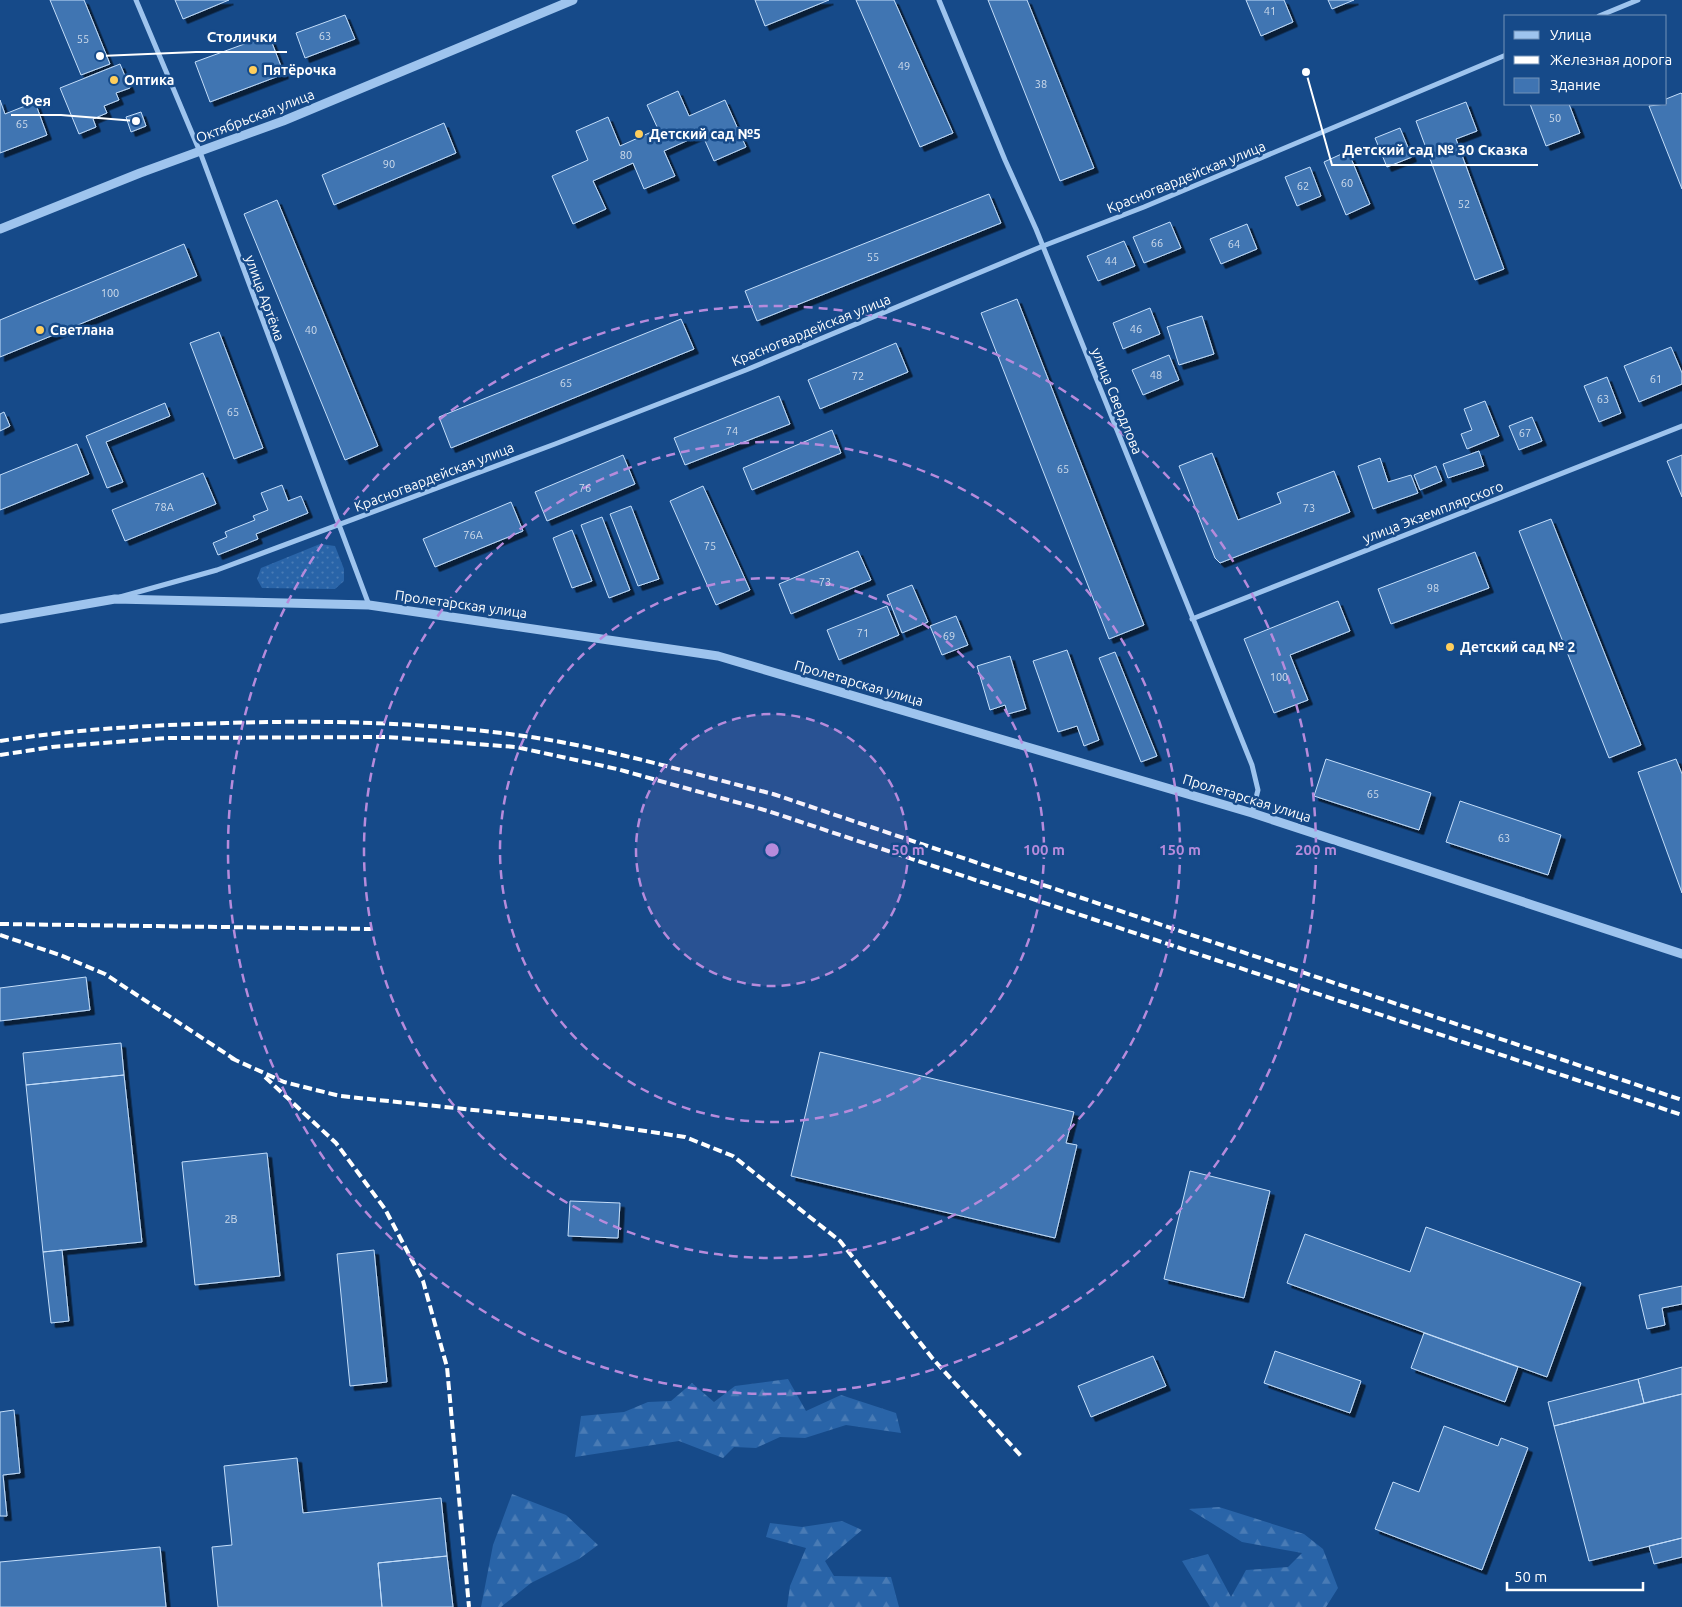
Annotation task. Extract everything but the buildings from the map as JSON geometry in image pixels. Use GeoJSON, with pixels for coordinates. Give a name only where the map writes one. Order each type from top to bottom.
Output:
{"type":"FeatureCollection","features":[{"type":"Feature","properties":{"kind":"street","name":"улица Артёма"},"geometry":{"type":"LineString","coordinates":[[136,0],[200,152],[369,605]]}},
{"type":"Feature","properties":{"kind":"street","name":"Октябрьская улица"},"geometry":{"type":"LineString","coordinates":[[0,229],[140,173],[282,121],[573,0]]}},
{"type":"Feature","properties":{"kind":"street","name":"улица Свердлова"},"geometry":{"type":"LineString","coordinates":[[939,0],[1005,160],[1043,246],[1252,765],[1258,790],[1252,813]]}},
{"type":"Feature","properties":{"kind":"street"},"geometry":{"type":"LineString","coordinates":[[1601,15],[1638,0]]}},
{"type":"Feature","properties":{"kind":"street","name":"Красногвардейская улица"},"geometry":{"type":"LineString","coordinates":[[115,599],[217,570],[338,526],[746,370],[1504,57]]}},
{"type":"Feature","properties":{"kind":"street","name":"улица Экземплярского"},"geometry":{"type":"LineString","coordinates":[[1192,619],[1682,426]]}},
{"type":"Feature","properties":{"kind":"street","name":"Пролетарская улица"},"geometry":{"type":"LineString","coordinates":[[0,619],[115,599],[369,605],[718,656],[1252,813],[1682,954]]}},
{"type":"Feature","properties":{"kind":"green space"},"geometry":{"type":"Polygon","coordinates":[[[320,544],[335,546],[344,569],[344,581],[335,589],[262,588],[257,579],[261,568],[320,544]]]}},
{"type":"Feature","properties":{"kind":"green space"},"geometry":{"type":"Polygon","coordinates":[[[788,1379],[806,1411],[841,1395],[896,1413],[901,1433],[846,1425],[805,1438],[780,1437],[756,1448],[734,1447],[723,1458],[679,1441],[575,1457],[581,1416],[624,1412],[648,1402],[671,1401],[692,1383],[714,1402],[735,1386],[788,1379]]]}},
{"type":"Feature","properties":{"kind":"green space"},"geometry":{"type":"Polygon","coordinates":[[[512,1494],[566,1515],[598,1545],[579,1559],[531,1583],[501,1607],[481,1607],[493,1545],[512,1494]]]}},
{"type":"Feature","properties":{"kind":"green space"},"geometry":{"type":"Polygon","coordinates":[[[1219,1507],[1304,1534],[1323,1549],[1338,1588],[1326,1607],[1210,1607],[1182,1561],[1208,1554],[1231,1597],[1246,1570],[1288,1567],[1302,1553],[1242,1542],[1189,1509],[1219,1507]]]}},
{"type":"Feature","properties":{"kind":"green space"},"geometry":{"type":"Polygon","coordinates":[[[842,1521],[862,1530],[825,1561],[834,1576],[891,1577],[899,1607],[787,1607],[790,1586],[806,1548],[766,1537],[770,1523],[802,1527],[842,1521]]]}},
{"type":"Feature","properties":{"kind":"railway"},"geometry":{"type":"LineString","coordinates":[[0,741],[56,733],[142,726],[263,722],[336,722],[445,727],[517,735],[581,746],[773,794],[1682,1100]]}},
{"type":"Feature","properties":{"kind":"railway"},"geometry":{"type":"LineString","coordinates":[[0,755],[52,747],[166,738],[387,737],[516,747],[617,769],[768,811],[1682,1115]]}},
{"type":"Feature","properties":{"kind":"railway"},"geometry":{"type":"LineString","coordinates":[[0,924],[371,929]]}},
{"type":"Feature","properties":{"kind":"railway"},"geometry":{"type":"LineString","coordinates":[[0,935],[60,955],[105,974],[237,1061]]}},
{"type":"Feature","properties":{"kind":"railway"},"geometry":{"type":"LineString","coordinates":[[231,1058],[284,1082],[340,1096],[579,1121],[685,1137],[733,1156],[840,1241],[933,1359],[1022,1457]]}},
{"type":"Feature","properties":{"kind":"railway"},"geometry":{"type":"LineString","coordinates":[[265,1077],[336,1143],[385,1209],[423,1281],[447,1367],[469,1607]]}},
{"type":"Feature","properties":{"kind":"place","name":"Столички"},"geometry":{"type":"Point","coordinates":[100,56]}},
{"type":"Feature","properties":{"kind":"place","name":"Пятёрочка"},"geometry":{"type":"Point","coordinates":[253,70]}},
{"type":"Feature","properties":{"kind":"place","name":"Детский сад № 30 Сказка"},"geometry":{"type":"Point","coordinates":[1306,72]}},
{"type":"Feature","properties":{"kind":"place","name":"Оптика"},"geometry":{"type":"Point","coordinates":[114,80]}},
{"type":"Feature","properties":{"kind":"place","name":"Фея"},"geometry":{"type":"Point","coordinates":[136,121]}},
{"type":"Feature","properties":{"kind":"place","name":"Детский сад №5"},"geometry":{"type":"Point","coordinates":[639,134]}},
{"type":"Feature","properties":{"kind":"place","name":"Светлана"},"geometry":{"type":"Point","coordinates":[40,330]}},
{"type":"Feature","properties":{"kind":"place","name":"Детский сад № 2"},"geometry":{"type":"Point","coordinates":[1450,647]}}]}
